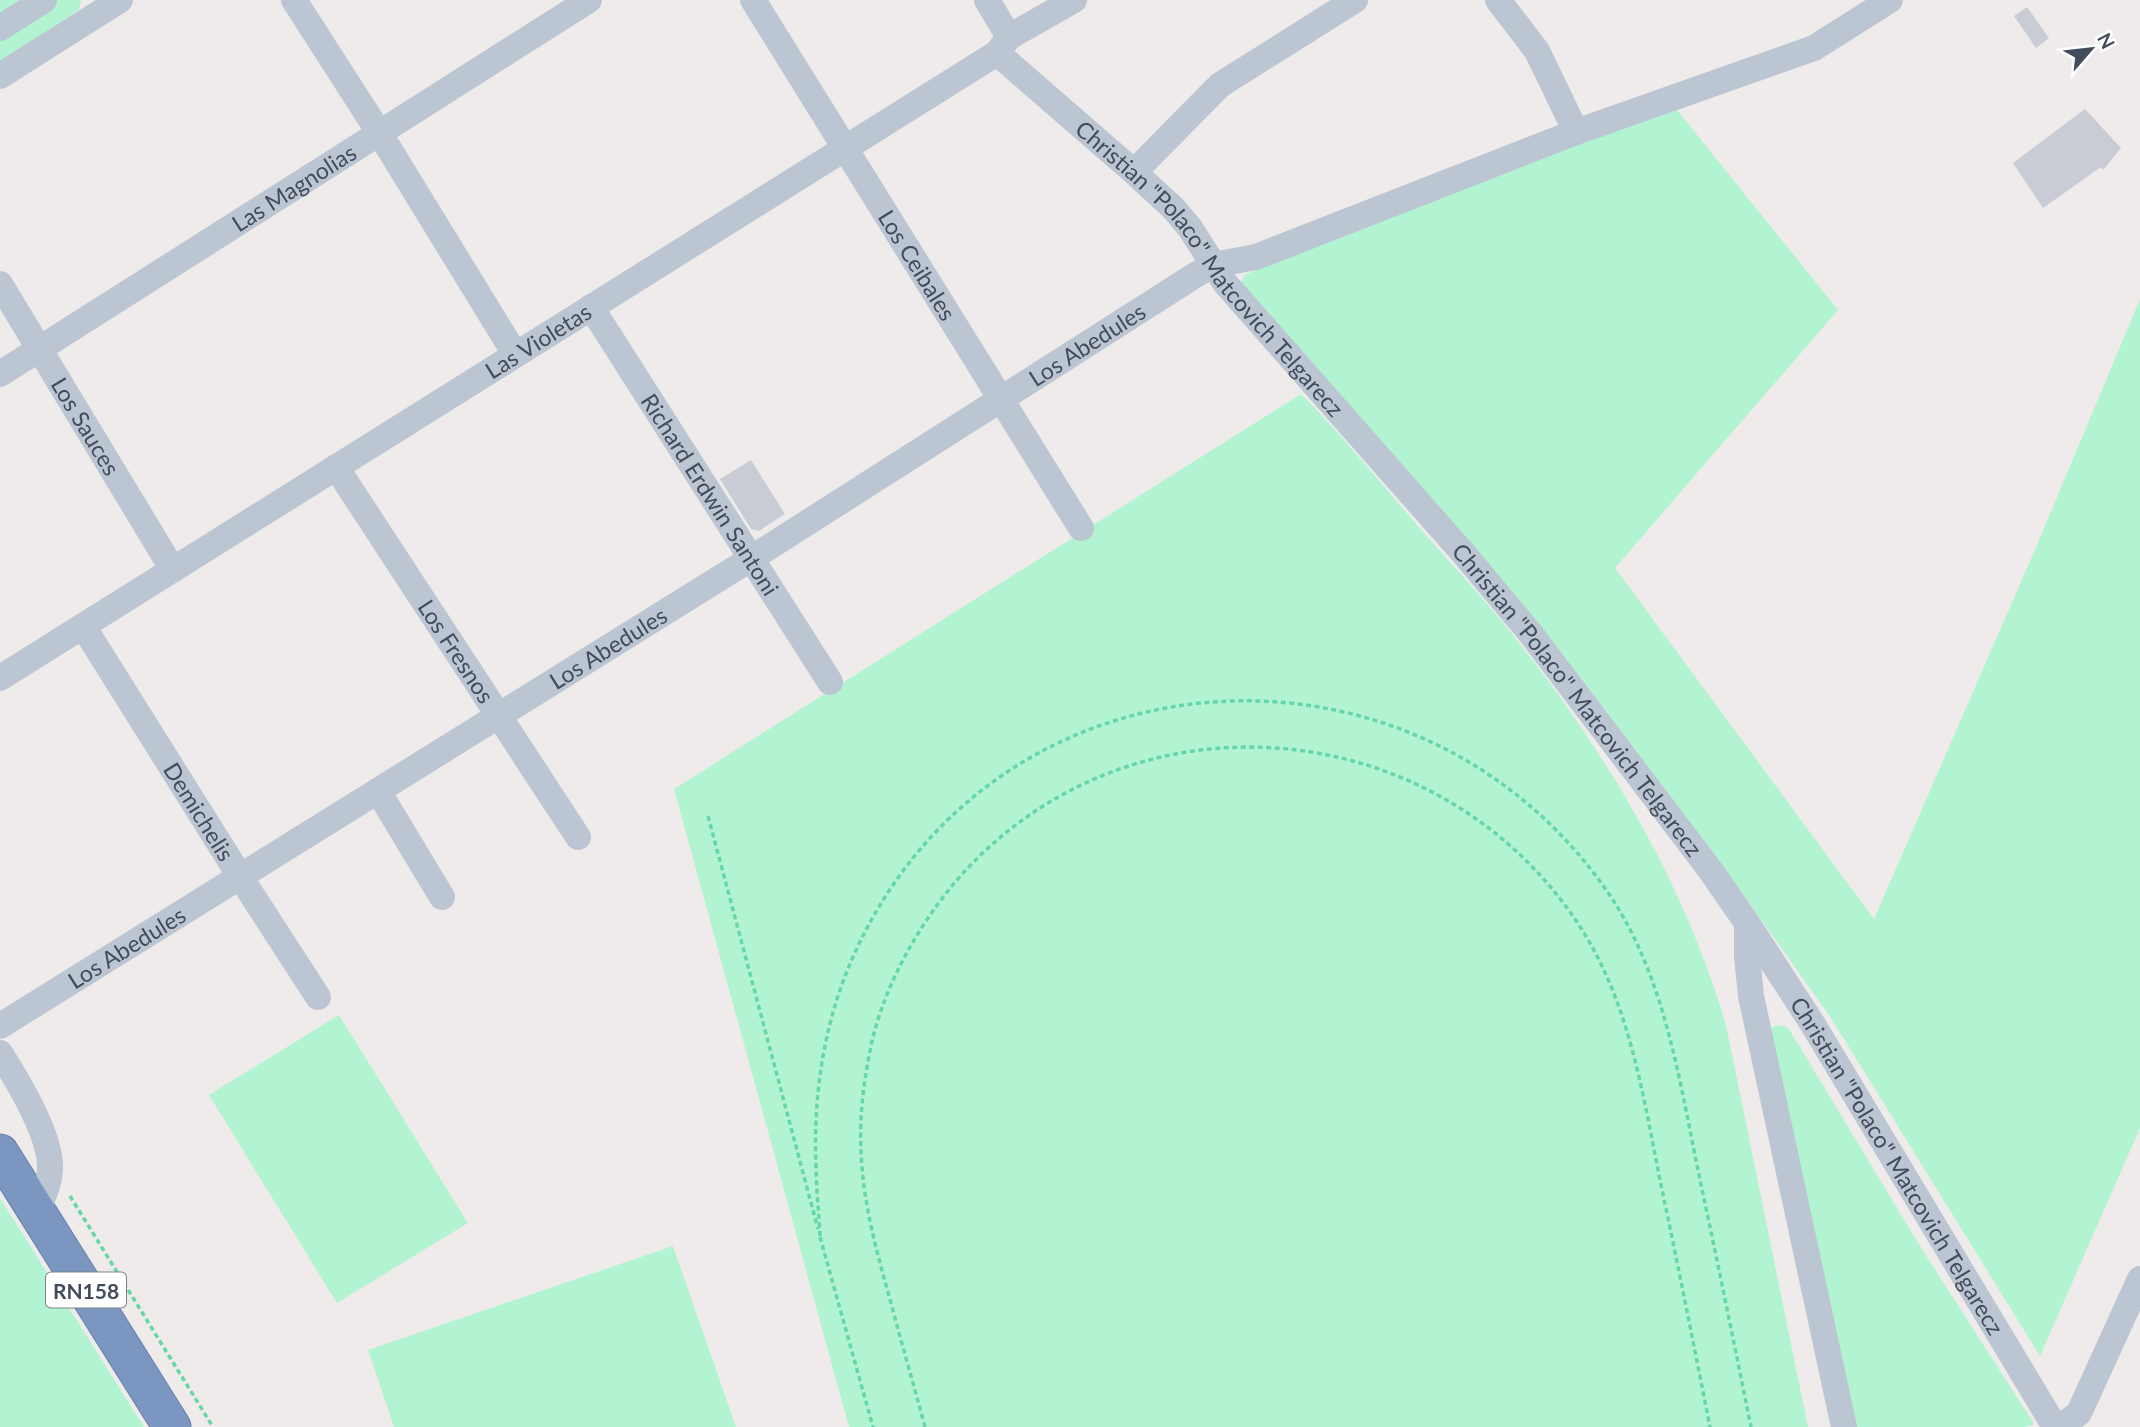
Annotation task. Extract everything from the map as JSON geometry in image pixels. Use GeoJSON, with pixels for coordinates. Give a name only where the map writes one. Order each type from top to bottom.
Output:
{"type":"FeatureCollection","features":[{"type":"Feature","properties":{"kind":"highway","name":"RN158"},"geometry":{"type":"LineString","coordinates":[[0,1153],[172,1427]]}},
{"type":"Feature","properties":{"kind":"street"},"geometry":{"type":"LineString","coordinates":[[0,28],[44,0]]}},
{"type":"Feature","properties":{"kind":"street"},"geometry":{"type":"LineString","coordinates":[[294,0],[515,354]]}},
{"type":"Feature","properties":{"kind":"street","name":"Las Magnolias"},"geometry":{"type":"LineString","coordinates":[[0,374],[589,0]]}},
{"type":"Feature","properties":{"kind":"street","name":"Los Ceibales"},"geometry":{"type":"LineString","coordinates":[[753,0],[1081,528]]}},
{"type":"Feature","properties":{"kind":"street","name":"Christian \"Polaco\" Matcovich Telgarecz"},"geometry":{"type":"LineString","coordinates":[[986,0],[1003,45],[1173,208],[1190,228],[1225,283],[1531,634],[1703,860],[1812,1023],[2055,1427]]}},
{"type":"Feature","properties":{"kind":"street","name":"Las Violetas"},"geometry":{"type":"LineString","coordinates":[[0,678],[844,149],[1074,0]]}},
{"type":"Feature","properties":{"kind":"street"},"geometry":{"type":"LineString","coordinates":[[1134,172],[1220,85],[1355,0]]}},
{"type":"Feature","properties":{"kind":"street"},"geometry":{"type":"LineString","coordinates":[[1498,0],[1537,51],[1576,132]]}},
{"type":"Feature","properties":{"kind":"street"},"geometry":{"type":"LineString","coordinates":[[1213,265],[1256,257],[1576,132],[1814,48],[1890,0]]}},
{"type":"Feature","properties":{"kind":"street"},"geometry":{"type":"LineString","coordinates":[[0,76],[104,4]]}},
{"type":"Feature","properties":{"kind":"street","name":"Los Abedules"},"geometry":{"type":"LineString","coordinates":[[0,1027],[752,558],[1213,265]]}},
{"type":"Feature","properties":{"kind":"street","name":"Los Sauces"},"geometry":{"type":"LineString","coordinates":[[0,284],[173,570]]}},
{"type":"Feature","properties":{"kind":"street","name":"Richard Erdwin Santoni"},"geometry":{"type":"LineString","coordinates":[[591,307],[830,682]]}},
{"type":"Feature","properties":{"kind":"street","name":"Los Fresnos"},"geometry":{"type":"LineString","coordinates":[[336,467],[578,837]]}},
{"type":"Feature","properties":{"kind":"street","name":"Demichelis"},"geometry":{"type":"LineString","coordinates":[[83,626],[318,997]]}},
{"type":"Feature","properties":{"kind":"street"},"geometry":{"type":"LineString","coordinates":[[378,791],[442,897]]}},
{"type":"Feature","properties":{"kind":"street"},"geometry":{"type":"LineString","coordinates":[[1747,923],[1751,996],[1844,1427]]}},
{"type":"Feature","properties":{"kind":"street"},"geometry":{"type":"LineString","coordinates":[[0,1053],[17,1079],[35,1116],[50,1163],[48,1180],[37,1212]]}},
{"type":"Feature","properties":{"kind":"street"},"geometry":{"type":"LineString","coordinates":[[2061,1427],[2079,1413],[2140,1279]]}},
{"type":"Feature","properties":{"kind":"path"},"geometry":{"type":"LineString","coordinates":[[820,1236],[816,1169],[817,1111],[825,1048],[835,1007],[853,958],[883,902],[913,859],[942,827],[989,786],[1033,757],[1071,737],[1130,716],[1182,705],[1224,700],[1287,701],[1349,712],[1380,720],[1438,744],[1467,759],[1519,795],[1586,863],[1624,918],[1640,950],[1665,1016],[1751,1427]]}},
{"type":"Feature","properties":{"kind":"path"},"geometry":{"type":"LineString","coordinates":[[925,1427],[873,1239],[866,1207],[860,1148],[863,1089],[875,1031],[895,976],[923,924],[968,868],[994,843],[1052,801],[1105,775],[1150,760],[1185,752],[1256,747],[1292,749],[1351,760],[1396,774],[1429,789],[1460,807],[1517,849],[1545,878],[1580,927],[1609,978],[1627,1025],[1710,1427]]}},
{"type":"Feature","properties":{"kind":"path"},"geometry":{"type":"LineString","coordinates":[[708,816],[873,1427]]}},
{"type":"Feature","properties":{"kind":"path"},"geometry":{"type":"LineString","coordinates":[[69,1196],[213,1427]]}},
{"type":"Feature","properties":{"kind":"green space"},"geometry":{"type":"Polygon","coordinates":[[[0,0],[81,0],[79,10],[0,63],[0,0]]]}},
{"type":"Feature","properties":{"kind":"green space"},"geometry":{"type":"Polygon","coordinates":[[[1661,90],[1838,310],[1615,568],[1874,919],[2037,545],[2140,299],[2140,1128],[2040,1356],[1831,1018],[1723,866],[1512,591],[1241,283],[1245,275],[1661,90]]]}},
{"type":"Feature","properties":{"kind":"green space"},"geometry":{"type":"Polygon","coordinates":[[[1301,394],[1346,442],[1524,649],[1587,736],[1643,828],[1668,876],[1690,924],[1726,1025],[1808,1427],[849,1427],[674,789],[1301,394]]]}},
{"type":"Feature","properties":{"kind":"green space"},"geometry":{"type":"Polygon","coordinates":[[[339,1015],[468,1223],[337,1303],[209,1095],[339,1015]]]}},
{"type":"Feature","properties":{"kind":"green space"},"geometry":{"type":"Polygon","coordinates":[[[1776,1025],[1789,1029],[1923,1251],[2033,1425],[1848,1427],[1769,1030],[1776,1025]]]}},
{"type":"Feature","properties":{"kind":"green space"},"geometry":{"type":"Polygon","coordinates":[[[0,1198],[144,1427],[0,1427],[0,1198]]]}},
{"type":"Feature","properties":{"kind":"green space"},"geometry":{"type":"Polygon","coordinates":[[[673,1246],[736,1427],[394,1427],[368,1350],[673,1246]]]}},
{"type":"Feature","properties":{"kind":"building"},"geometry":{"type":"Polygon","coordinates":[[[2027,7],[2049,38],[2036,48],[2014,16],[2027,7]]]}},
{"type":"Feature","properties":{"kind":"building"},"geometry":{"type":"Polygon","coordinates":[[[2085,109],[2121,148],[2103,170],[2101,167],[2043,208],[2013,163],[2085,109]]]}},
{"type":"Feature","properties":{"kind":"building"},"geometry":{"type":"Polygon","coordinates":[[[751,460],[785,514],[759,531],[751,529],[720,479],[751,460]]]}}]}
